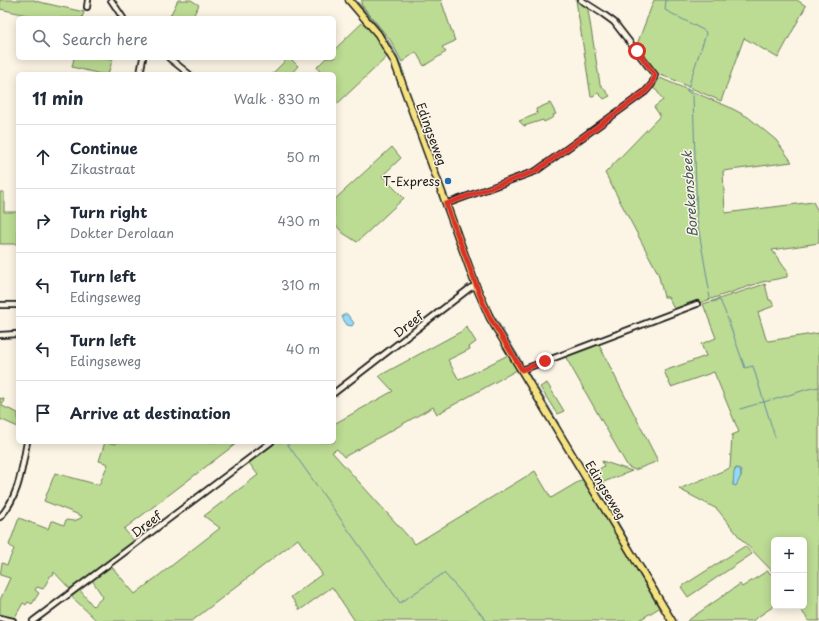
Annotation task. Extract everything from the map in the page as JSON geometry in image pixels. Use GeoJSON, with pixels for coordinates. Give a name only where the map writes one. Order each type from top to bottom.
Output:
{"type":"FeatureCollection","features":[{"type":"Feature","properties":{"kind":"main road","name":"Edingseweg"},"geometry":{"type":"LineString","coordinates":[[349,0],[378,34],[394,61],[476,286],[490,318],[672,621]]}},
{"type":"Feature","properties":{"kind":"street"},"geometry":{"type":"LineString","coordinates":[[87,7],[88,0]]}},
{"type":"Feature","properties":{"kind":"street"},"geometry":{"type":"LineString","coordinates":[[112,0],[122,16]]}},
{"type":"Feature","properties":{"kind":"street"},"geometry":{"type":"LineString","coordinates":[[446,204],[536,171],[645,92],[652,84],[655,75],[614,22],[581,0]]}},
{"type":"Feature","properties":{"kind":"street"},"geometry":{"type":"LineString","coordinates":[[140,72],[143,60]]}},
{"type":"Feature","properties":{"kind":"street"},"geometry":{"type":"LineString","coordinates":[[172,60],[186,72]]}},
{"type":"Feature","properties":{"kind":"street","name":"Dreef"},"geometry":{"type":"LineString","coordinates":[[336,392],[470,288],[476,286]]}},
{"type":"Feature","properties":{"kind":"street"},"geometry":{"type":"LineString","coordinates":[[522,370],[697,304]]}},
{"type":"Feature","properties":{"kind":"street"},"geometry":{"type":"LineString","coordinates":[[0,305],[16,305]]}},
{"type":"Feature","properties":{"kind":"street"},"geometry":{"type":"LineString","coordinates":[[0,335],[16,334]]}},
{"type":"Feature","properties":{"kind":"street"},"geometry":{"type":"LineString","coordinates":[[0,517],[14,498],[27,444]]}},
{"type":"Feature","properties":{"kind":"street","name":"Dreef"},"geometry":{"type":"LineString","coordinates":[[33,621],[268,444]]}},
{"type":"Feature","properties":{"kind":"street"},"geometry":{"type":"LineString","coordinates":[[0,618],[13,621]]}},
{"type":"Feature","properties":{"kind":"green space"},"geometry":{"type":"Polygon","coordinates":[[[0,0],[35,0],[84,12],[83,16],[31,16],[0,9],[0,0]]]}},
{"type":"Feature","properties":{"kind":"green space"},"geometry":{"type":"Polygon","coordinates":[[[178,0],[191,0],[199,5],[193,16],[170,16],[178,0]]]}},
{"type":"Feature","properties":{"kind":"green space"},"geometry":{"type":"Polygon","coordinates":[[[352,0],[356,0],[385,35],[396,54],[405,76],[402,76],[387,43],[352,0]]]}},
{"type":"Feature","properties":{"kind":"green space"},"geometry":{"type":"Polygon","coordinates":[[[362,0],[441,0],[455,41],[442,47],[446,52],[424,66],[416,52],[402,62],[391,41],[361,4],[362,0]]]}},
{"type":"Feature","properties":{"kind":"green space"},"geometry":{"type":"Polygon","coordinates":[[[576,0],[587,4],[600,84],[610,96],[604,99],[598,93],[591,97],[576,0]]]}},
{"type":"Feature","properties":{"kind":"green space"},"geometry":{"type":"Polygon","coordinates":[[[654,0],[797,0],[806,6],[778,58],[744,38],[721,101],[672,79],[657,74],[636,47],[654,0]]]}},
{"type":"Feature","properties":{"kind":"green space"},"geometry":{"type":"Polygon","coordinates":[[[363,22],[380,42],[388,56],[337,104],[336,72],[320,72],[317,67],[324,60],[336,60],[336,48],[363,22]]]}},
{"type":"Feature","properties":{"kind":"green space"},"geometry":{"type":"Polygon","coordinates":[[[74,60],[112,60],[109,72],[93,72],[72,67],[74,60]]]}},
{"type":"Feature","properties":{"kind":"green space"},"geometry":{"type":"Polygon","coordinates":[[[286,60],[292,60],[298,66],[293,72],[274,72],[286,60]]]}},
{"type":"Feature","properties":{"kind":"green space"},"geometry":{"type":"Polygon","coordinates":[[[660,78],[729,107],[748,117],[776,140],[792,162],[723,171],[725,213],[813,202],[819,213],[819,243],[772,250],[787,271],[787,277],[762,282],[675,311],[668,297],[664,297],[658,273],[605,173],[659,117],[659,114],[654,107],[663,100],[653,88],[660,78]]]}},
{"type":"Feature","properties":{"kind":"green space"},"geometry":{"type":"Polygon","coordinates":[[[550,103],[556,114],[553,115],[554,117],[544,122],[543,120],[524,126],[519,121],[537,114],[536,109],[550,103]]]}},
{"type":"Feature","properties":{"kind":"green space"},"geometry":{"type":"Polygon","coordinates":[[[392,147],[401,158],[382,176],[404,198],[357,242],[343,233],[336,225],[336,198],[392,147]]]}},
{"type":"Feature","properties":{"kind":"green space"},"geometry":{"type":"Polygon","coordinates":[[[0,192],[4,192],[4,212],[16,212],[16,244],[0,244],[0,192]]]}},
{"type":"Feature","properties":{"kind":"green space"},"geometry":{"type":"Polygon","coordinates":[[[765,284],[769,300],[771,300],[774,306],[758,312],[766,339],[768,341],[819,333],[819,621],[809,621],[800,609],[807,609],[807,537],[771,537],[771,570],[741,539],[717,509],[679,489],[730,468],[732,435],[739,432],[714,372],[671,387],[664,371],[706,356],[701,344],[716,338],[703,304],[765,284]],[[738,468],[735,469],[733,485],[741,476],[741,471],[738,468]]]}},
{"type":"Feature","properties":{"kind":"green space"},"geometry":{"type":"Polygon","coordinates":[[[466,326],[476,342],[469,347],[470,349],[448,360],[459,380],[508,355],[517,370],[437,414],[433,407],[344,457],[337,449],[332,452],[415,544],[535,471],[551,498],[583,479],[659,608],[638,621],[355,621],[332,587],[300,610],[291,597],[322,574],[298,539],[192,621],[97,621],[71,596],[79,589],[93,606],[103,597],[92,580],[111,566],[135,594],[220,528],[204,516],[258,475],[249,463],[273,444],[336,444],[336,423],[393,391],[379,376],[462,331],[466,326]]]}},
{"type":"Feature","properties":{"kind":"green space"},"geometry":{"type":"Polygon","coordinates":[[[598,343],[658,461],[635,470],[628,467],[565,356],[598,343]]]}},
{"type":"Feature","properties":{"kind":"green space"},"geometry":{"type":"Polygon","coordinates":[[[547,383],[564,411],[557,414],[540,387],[547,383]]]}},
{"type":"Feature","properties":{"kind":"green space"},"geometry":{"type":"Polygon","coordinates":[[[0,398],[4,399],[2,406],[16,412],[16,426],[0,419],[0,398]]]}},
{"type":"Feature","properties":{"kind":"green space"},"geometry":{"type":"Polygon","coordinates":[[[104,444],[236,444],[124,529],[134,541],[71,590],[54,572],[43,589],[37,587],[35,590],[39,593],[32,604],[28,602],[26,605],[23,603],[14,619],[0,615],[0,600],[10,578],[0,575],[2,563],[7,565],[14,549],[9,545],[19,518],[48,529],[51,521],[64,525],[66,520],[74,521],[81,518],[82,516],[44,501],[55,473],[99,485],[108,464],[99,461],[104,444]]]}},
{"type":"Feature","properties":{"kind":"green space"},"geometry":{"type":"Polygon","coordinates":[[[602,461],[632,471],[596,485],[590,475],[604,466],[602,461]]]}},
{"type":"Feature","properties":{"kind":"green space"},"geometry":{"type":"Polygon","coordinates":[[[745,546],[752,554],[688,597],[681,587],[745,546]]]}},
{"type":"Feature","properties":{"kind":"green space"},"geometry":{"type":"Polygon","coordinates":[[[767,571],[771,574],[771,608],[752,621],[687,621],[740,584],[742,587],[767,571]]]}},
{"type":"Feature","properties":{"kind":"water"},"geometry":{"type":"Polygon","coordinates":[[[347,314],[354,323],[352,326],[347,325],[343,319],[342,316],[347,314]]]}},
{"type":"Feature","properties":{"kind":"water"},"geometry":{"type":"Polygon","coordinates":[[[737,468],[740,469],[741,476],[736,486],[733,485],[734,472],[737,468]]]}},
{"type":"Feature","properties":{"kind":"waterway"},"geometry":{"type":"LineString","coordinates":[[355,0],[377,25],[390,43],[403,73]]}},
{"type":"Feature","properties":{"kind":"waterway","name":"Borekensbeek"},"geometry":{"type":"LineString","coordinates":[[666,0],[665,10],[705,31],[706,34],[701,49]]}},
{"type":"Feature","properties":{"kind":"waterway","name":"Borekensbeek"},"geometry":{"type":"LineString","coordinates":[[688,88],[700,51]]}},
{"type":"Feature","properties":{"kind":"waterway","name":"Borekensbeek"},"geometry":{"type":"LineString","coordinates":[[687,89],[687,91],[693,95]]}},
{"type":"Feature","properties":{"kind":"waterway","name":"Borekensbeek"},"geometry":{"type":"LineString","coordinates":[[693,96],[697,220],[709,289]]}},
{"type":"Feature","properties":{"kind":"waterway","name":"Borekensbeek"},"geometry":{"type":"LineString","coordinates":[[709,293],[710,298]]}},
{"type":"Feature","properties":{"kind":"waterway","name":"Borekensbeek"},"geometry":{"type":"LineString","coordinates":[[712,302],[720,300],[726,314]]}},
{"type":"Feature","properties":{"kind":"waterway"},"geometry":{"type":"LineString","coordinates":[[490,309],[522,362]]}},
{"type":"Feature","properties":{"kind":"waterway","name":"Borekensbeek"},"geometry":{"type":"LineString","coordinates":[[727,317],[745,368],[753,366],[764,402],[770,400]]}},
{"type":"Feature","properties":{"kind":"waterway"},"geometry":{"type":"LineString","coordinates":[[10,331],[16,330]]}},
{"type":"Feature","properties":{"kind":"waterway"},"geometry":{"type":"LineString","coordinates":[[527,371],[534,382]]}},
{"type":"Feature","properties":{"kind":"waterway"},"geometry":{"type":"LineString","coordinates":[[536,385],[559,424]]}},
{"type":"Feature","properties":{"kind":"waterway","name":"Borekensbeek"},"geometry":{"type":"LineString","coordinates":[[773,400],[819,387]]}},
{"type":"Feature","properties":{"kind":"waterway"},"geometry":{"type":"LineString","coordinates":[[759,403],[764,402],[775,437]]}},
{"type":"Feature","properties":{"kind":"waterway"},"geometry":{"type":"LineString","coordinates":[[740,409],[757,404]]}},
{"type":"Feature","properties":{"kind":"waterway"},"geometry":{"type":"LineString","coordinates":[[287,444],[400,603],[444,573],[487,621]]}},
{"type":"Feature","properties":{"kind":"waterway"},"geometry":{"type":"LineString","coordinates":[[600,493],[612,512]]}},
{"type":"Feature","properties":{"kind":"waterway"},"geometry":{"type":"LineString","coordinates":[[615,517],[642,564]]}},
{"type":"Feature","properties":{"kind":"waterway"},"geometry":{"type":"LineString","coordinates":[[644,566],[653,581]]}},
{"type":"Feature","properties":{"kind":"waterway"},"geometry":{"type":"LineString","coordinates":[[655,585],[658,589]]}},
{"type":"Feature","properties":{"kind":"place","name":"T-Express"},"geometry":{"type":"Point","coordinates":[448,181]}},
{"type":"Feature","properties":{"kind":"route"},"geometry":{"type":"LineString","coordinates":[[545,361],[522,370],[490,318],[446,204],[536,171],[645,92],[652,84],[655,75],[637,51]]}}]}
